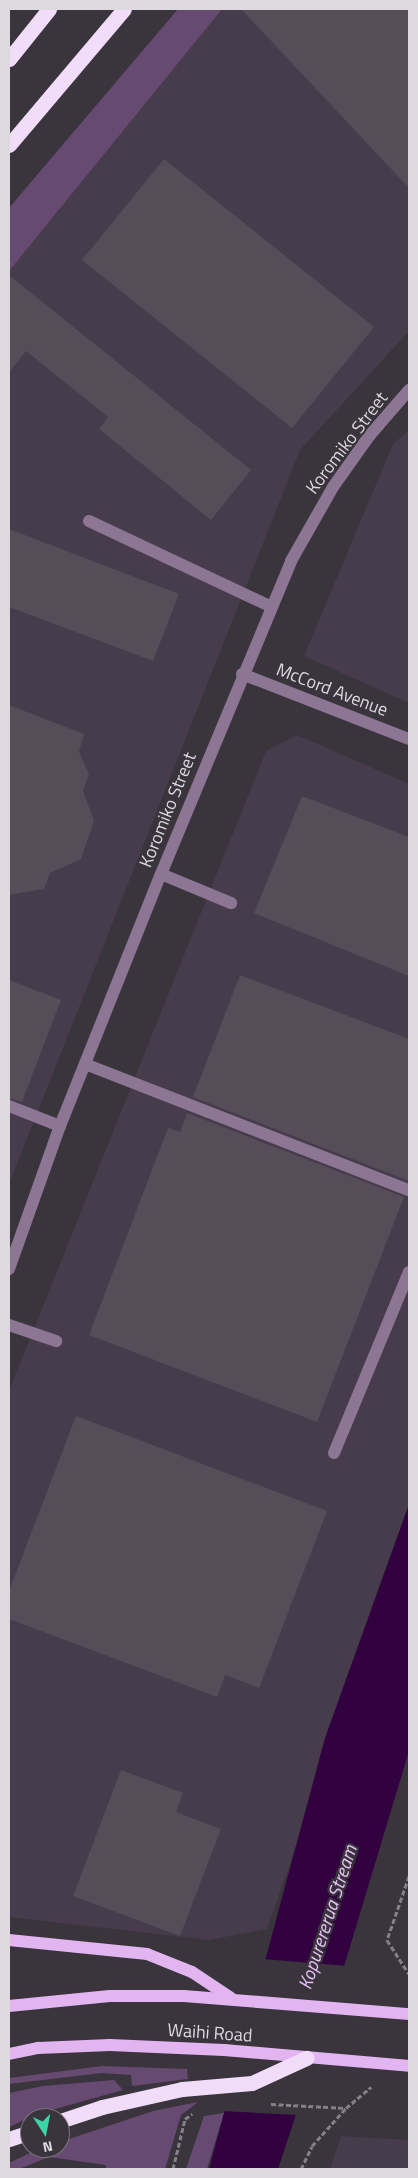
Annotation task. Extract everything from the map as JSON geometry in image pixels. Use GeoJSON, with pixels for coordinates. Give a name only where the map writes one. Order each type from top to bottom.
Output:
{"type":"FeatureCollection","features":[{"type":"Feature","properties":{"kind":"highway"},"geometry":{"type":"LineString","coordinates":[[9,59],[49,9]]}},
{"type":"Feature","properties":{"kind":"highway"},"geometry":{"type":"LineString","coordinates":[[9,145],[124,9]]}},
{"type":"Feature","properties":{"kind":"highway"},"geometry":{"type":"LineString","coordinates":[[70,2118],[102,2107],[182,2089],[252,2084],[306,2058]]}},
{"type":"Feature","properties":{"kind":"main road"},"geometry":{"type":"LineString","coordinates":[[9,1940],[147,1954],[192,1972],[231,1998]]}},
{"type":"Feature","properties":{"kind":"main road","name":"Waihi Road"},"geometry":{"type":"LineString","coordinates":[[11,2004],[110,1996],[231,1998],[409,2014]]}},
{"type":"Feature","properties":{"kind":"main road","name":"Waihi Road"},"geometry":{"type":"LineString","coordinates":[[9,2054],[38,2048],[110,2045],[224,2050],[404,2066]]}},
{"type":"Feature","properties":{"kind":"street","name":"Koromiko Street"},"geometry":{"type":"LineString","coordinates":[[9,1268],[60,1126],[270,606],[309,524],[370,435],[409,390]]}},
{"type":"Feature","properties":{"kind":"street"},"geometry":{"type":"LineString","coordinates":[[89,521],[270,606]]}},
{"type":"Feature","properties":{"kind":"street","name":"McCord Avenue"},"geometry":{"type":"LineString","coordinates":[[242,674],[409,739]]}},
{"type":"Feature","properties":{"kind":"street"},"geometry":{"type":"LineString","coordinates":[[161,874],[231,903]]}},
{"type":"Feature","properties":{"kind":"street"},"geometry":{"type":"LineString","coordinates":[[85,1064],[409,1190]]}},
{"type":"Feature","properties":{"kind":"street"},"geometry":{"type":"LineString","coordinates":[[9,1106],[60,1126]]}},
{"type":"Feature","properties":{"kind":"street"},"geometry":{"type":"LineString","coordinates":[[334,1453],[409,1272]]}},
{"type":"Feature","properties":{"kind":"street"},"geometry":{"type":"LineString","coordinates":[[9,1325],[56,1342]]}},
{"type":"Feature","properties":{"kind":"path"},"geometry":{"type":"LineString","coordinates":[[409,1876],[387,1940],[409,1974]]}},
{"type":"Feature","properties":{"kind":"path"},"geometry":{"type":"LineString","coordinates":[[301,2169],[312,2146],[346,2108],[404,2066]]}},
{"type":"Feature","properties":{"kind":"path"},"geometry":{"type":"LineString","coordinates":[[267,2104],[346,2108]]}},
{"type":"Feature","properties":{"kind":"path"},"geometry":{"type":"LineString","coordinates":[[173,2169],[185,2119],[198,2108]]}},
{"type":"Feature","properties":{"kind":"shaded area"},"geometry":{"type":"Polygon","coordinates":[[[178,9],[222,9],[9,271],[9,208],[178,9]]]}},
{"type":"Feature","properties":{"kind":"shaded area"},"geometry":{"type":"Polygon","coordinates":[[[205,9],[409,9],[409,331],[300,450],[9,1184],[9,250],[205,9]]]}},
{"type":"Feature","properties":{"kind":"shaded area"},"geometry":{"type":"Polygon","coordinates":[[[409,430],[409,703],[304,656],[393,444],[409,430]]]}},
{"type":"Feature","properties":{"kind":"shaded area"},"geometry":{"type":"Polygon","coordinates":[[[297,735],[409,784],[409,1525],[267,1929],[209,1940],[9,1917],[9,1391],[266,751],[297,735]]]}},
{"type":"Feature","properties":{"kind":"shaded area"},"geometry":{"type":"Polygon","coordinates":[[[102,2066],[187,2069],[188,2079],[132,2086],[131,2075],[102,2073],[9,2084],[9,2078],[102,2066]]]}},
{"type":"Feature","properties":{"kind":"shaded area"},"geometry":{"type":"Polygon","coordinates":[[[114,2080],[123,2090],[58,2108],[20,2108],[20,2122],[9,2127],[9,2093],[43,2086],[114,2080]]]}},
{"type":"Feature","properties":{"kind":"shaded area"},"geometry":{"type":"Polygon","coordinates":[[[198,2102],[181,2115],[165,2169],[106,2169],[106,2165],[56,2158],[70,2158],[70,2139],[153,2111],[198,2102]]]}},
{"type":"Feature","properties":{"kind":"shaded area"},"geometry":{"type":"Polygon","coordinates":[[[224,2113],[207,2169],[186,2169],[204,2116],[224,2113]]]}},
{"type":"Feature","properties":{"kind":"shaded area"},"geometry":{"type":"Polygon","coordinates":[[[341,2136],[409,2140],[409,2169],[330,2169],[341,2136]]]}},
{"type":"Feature","properties":{"kind":"shaded area"},"geometry":{"type":"Polygon","coordinates":[[[20,2158],[46,2158],[19,2169],[9,2169],[9,2163],[20,2158]]]}},
{"type":"Feature","properties":{"kind":"water","name":"Kopurererua Stream"},"geometry":{"type":"Polygon","coordinates":[[[409,1504],[409,1751],[336,1993],[278,2169],[209,2169],[325,1738],[409,1504]]]}},
{"type":"Feature","properties":{"kind":"pier"},"geometry":{"type":"Polygon","coordinates":[[[263,1959],[347,1966],[298,2115],[222,2111],[263,1959]]]}},
{"type":"Feature","properties":{"kind":"building"},"geometry":{"type":"Polygon","coordinates":[[[241,9],[409,9],[409,188],[241,9]]]}},
{"type":"Feature","properties":{"kind":"building"},"geometry":{"type":"Polygon","coordinates":[[[164,159],[374,327],[292,428],[82,260],[164,159]]]}},
{"type":"Feature","properties":{"kind":"building"},"geometry":{"type":"Polygon","coordinates":[[[9,275],[251,470],[211,520],[99,429],[108,417],[26,351],[9,372],[9,275]]]}},
{"type":"Feature","properties":{"kind":"building"},"geometry":{"type":"Polygon","coordinates":[[[9,529],[179,594],[153,661],[9,607],[9,529]]]}},
{"type":"Feature","properties":{"kind":"building"},"geometry":{"type":"Polygon","coordinates":[[[9,705],[84,734],[79,752],[89,774],[83,791],[94,821],[81,859],[50,873],[44,889],[9,895],[9,705]]]}},
{"type":"Feature","properties":{"kind":"building"},"geometry":{"type":"Polygon","coordinates":[[[302,796],[409,837],[409,976],[254,913],[302,796]]]}},
{"type":"Feature","properties":{"kind":"building"},"geometry":{"type":"Polygon","coordinates":[[[240,975],[409,1039],[409,1181],[193,1097],[240,975]]]}},
{"type":"Feature","properties":{"kind":"building"},"geometry":{"type":"Polygon","coordinates":[[[9,980],[61,1000],[22,1102],[9,1098],[9,980]]]}},
{"type":"Feature","properties":{"kind":"building"},"geometry":{"type":"Polygon","coordinates":[[[187,1113],[404,1197],[317,1422],[89,1335],[168,1128],[180,1132],[187,1113]]]}},
{"type":"Feature","properties":{"kind":"building"},"geometry":{"type":"Polygon","coordinates":[[[76,1416],[327,1511],[259,1688],[225,1675],[217,1697],[9,1619],[9,1591],[76,1416]]]}},
{"type":"Feature","properties":{"kind":"building"},"geometry":{"type":"Polygon","coordinates":[[[121,1770],[183,1793],[176,1812],[221,1829],[180,1936],[73,1896],[121,1770]]]}}]}
